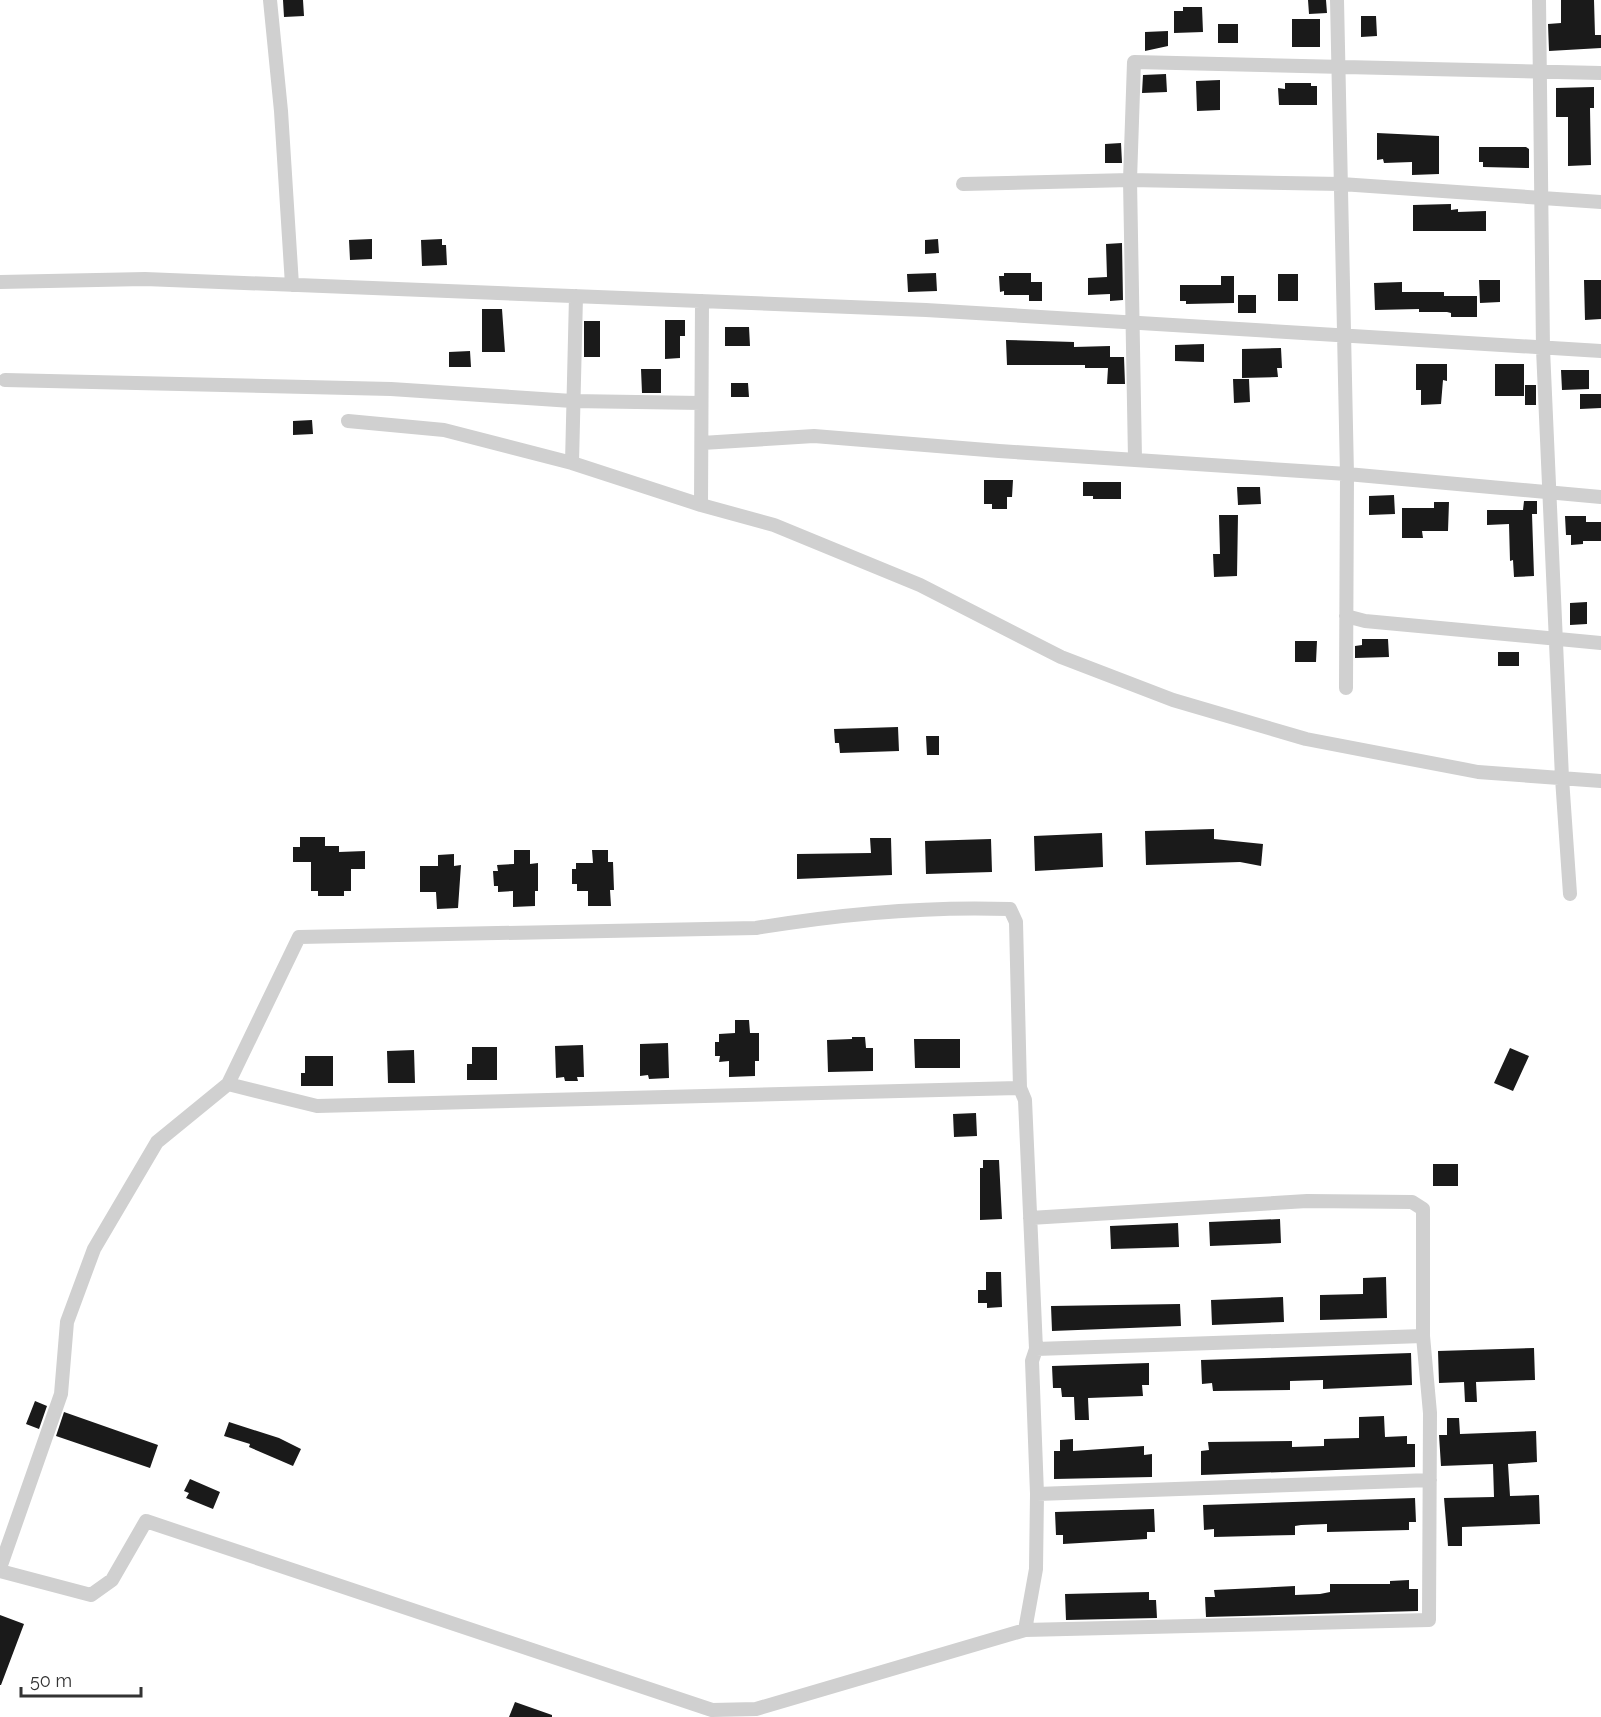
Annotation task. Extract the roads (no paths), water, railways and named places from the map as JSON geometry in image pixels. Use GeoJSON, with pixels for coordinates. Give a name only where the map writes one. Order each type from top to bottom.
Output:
{"type":"FeatureCollection","features":[{"type":"Feature","properties":{"kind":"street"},"geometry":{"type":"LineString","coordinates":[[270,0],[281,111],[292,285]]}},
{"type":"Feature","properties":{"kind":"street"},"geometry":{"type":"LineString","coordinates":[[1337,0],[1342,335],[1347,474],[1346,688]]}},
{"type":"Feature","properties":{"kind":"street"},"geometry":{"type":"LineString","coordinates":[[1539,0],[1540,197],[1544,348],[1562,778],[1570,894]]}},
{"type":"Feature","properties":{"kind":"street"},"geometry":{"type":"LineString","coordinates":[[1135,459],[1130,180],[1134,62],[1601,74]]}},
{"type":"Feature","properties":{"kind":"street"},"geometry":{"type":"LineString","coordinates":[[963,184],[1130,180],[1341,184],[1601,202]]}},
{"type":"Feature","properties":{"kind":"street"},"geometry":{"type":"LineString","coordinates":[[0,282],[145,279],[926,310],[1601,351]]}},
{"type":"Feature","properties":{"kind":"street"},"geometry":{"type":"LineString","coordinates":[[572,463],[576,296]]}},
{"type":"Feature","properties":{"kind":"street"},"geometry":{"type":"LineString","coordinates":[[701,505],[702,301]]}},
{"type":"Feature","properties":{"kind":"street"},"geometry":{"type":"LineString","coordinates":[[5,380],[390,389],[572,401],[701,403]]}},
{"type":"Feature","properties":{"kind":"street"},"geometry":{"type":"LineString","coordinates":[[348,421],[444,430],[572,463],[701,505],[774,525],[920,585],[1061,657],[1173,700],[1306,739],[1478,772],[1601,781]]}},
{"type":"Feature","properties":{"kind":"street"},"geometry":{"type":"LineString","coordinates":[[702,443],[814,436],[999,451],[1347,474],[1601,497]]}},
{"type":"Feature","properties":{"kind":"street"},"geometry":{"type":"LineString","coordinates":[[1346,616],[1365,621],[1601,643]]}},
{"type":"Feature","properties":{"kind":"street"},"geometry":{"type":"LineString","coordinates":[[1024,1630],[1036,1569],[1037,1494],[1032,1361],[1036,1349],[1030,1218],[1025,1100],[1020,1088],[1016,922],[1010,909],[946,907],[807,920],[756,928],[299,937],[228,1083],[157,1142],[94,1249],[67,1322],[61,1394],[0,1569],[91,1595],[112,1580],[146,1521],[712,1710],[756,1708],[1024,1630],[1429,1620],[1430,1413],[1424,1336],[1423,1209],[1412,1202],[1307,1202],[1030,1218]]}},
{"type":"Feature","properties":{"kind":"street"},"geometry":{"type":"LineString","coordinates":[[228,1083],[317,1106],[1020,1088]]}},
{"type":"Feature","properties":{"kind":"street"},"geometry":{"type":"LineString","coordinates":[[1036,1349],[1424,1336]]}},
{"type":"Feature","properties":{"kind":"street"},"geometry":{"type":"LineString","coordinates":[[1037,1494],[1430,1480]]}}]}
